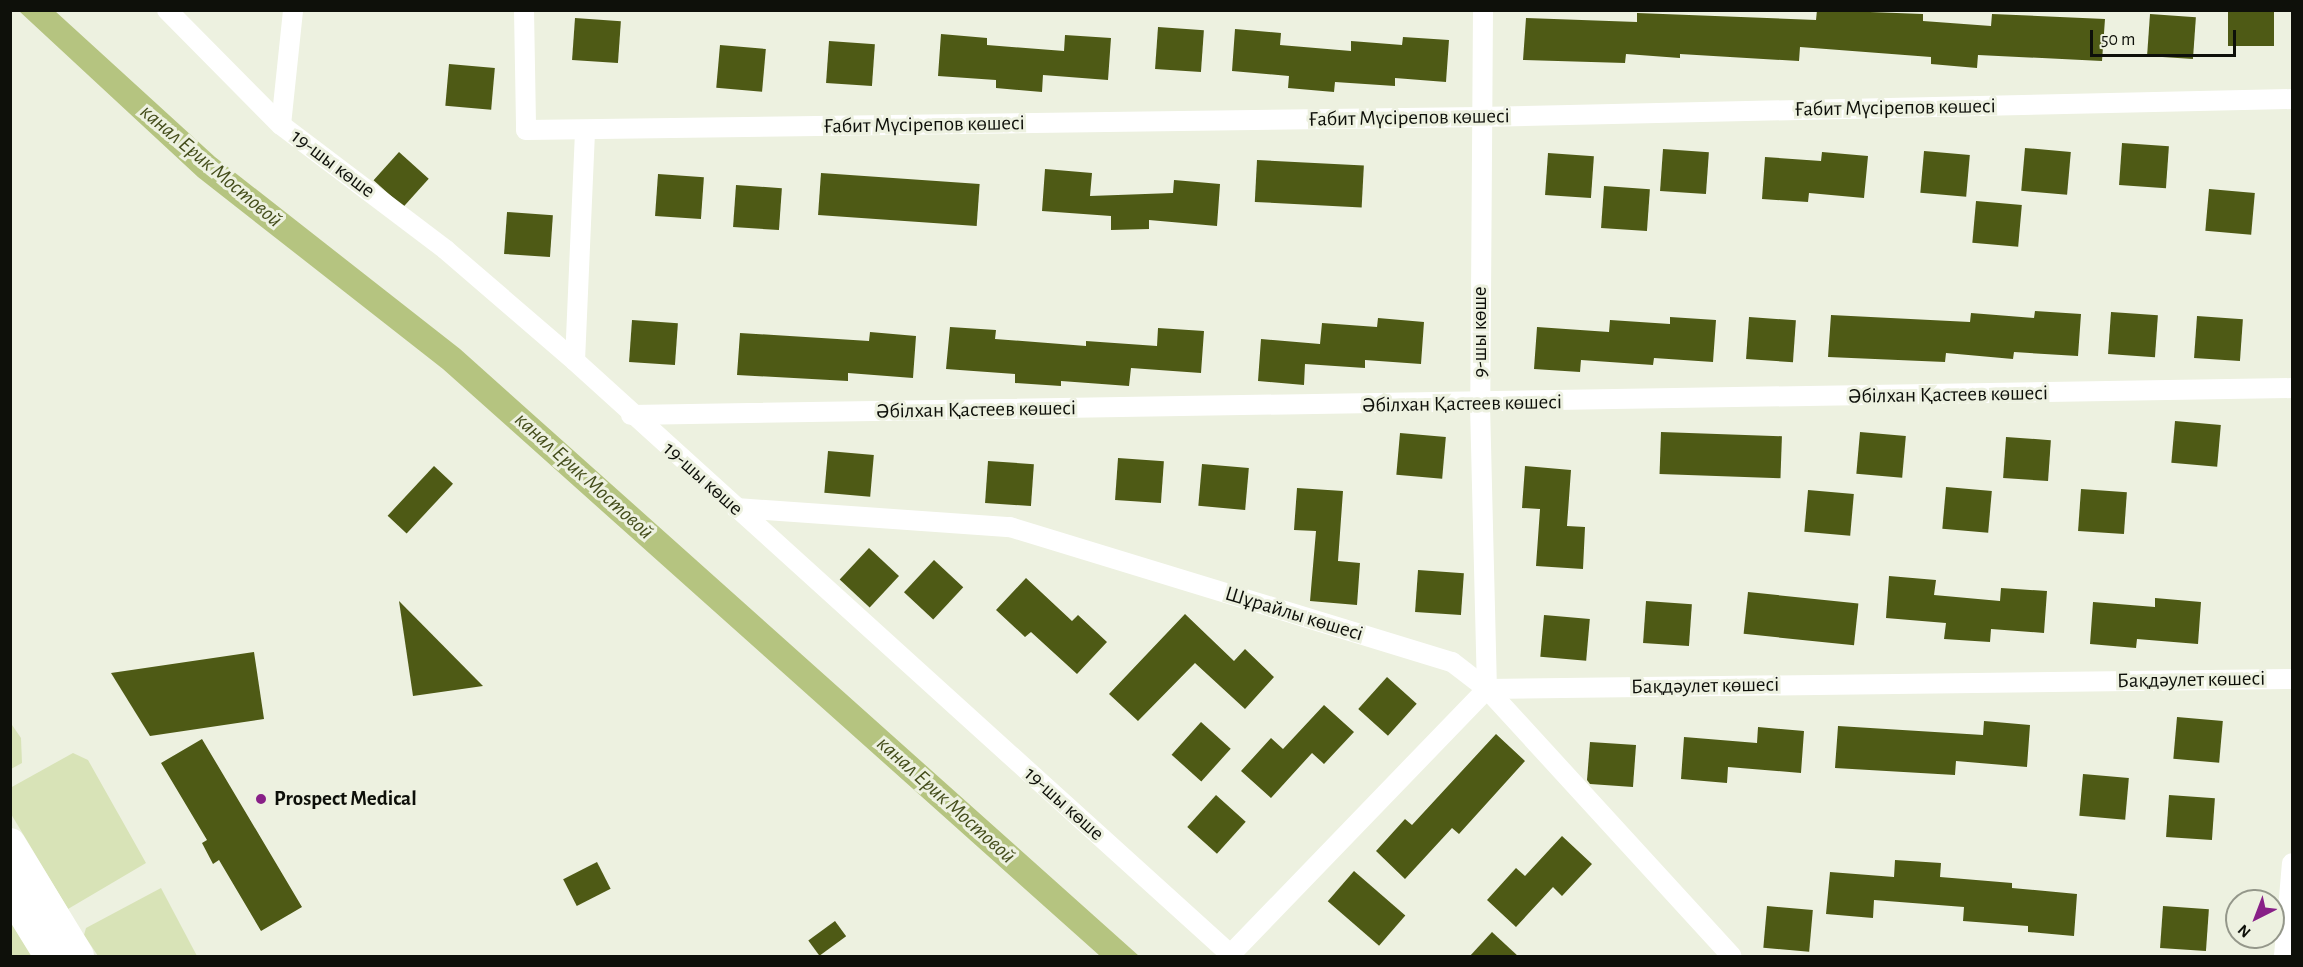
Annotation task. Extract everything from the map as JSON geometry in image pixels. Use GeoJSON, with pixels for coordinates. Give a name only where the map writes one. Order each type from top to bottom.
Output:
{"type":"FeatureCollection","features":[{"type":"Feature","properties":{"kind":"main road"},"geometry":{"type":"LineString","coordinates":[[10,844],[78,957]]}},
{"type":"Feature","properties":{"kind":"main road"},"geometry":{"type":"LineString","coordinates":[[10,891],[50,957]]}},
{"type":"Feature","properties":{"kind":"street","name":"19-шы көше"},"geometry":{"type":"LineString","coordinates":[[167,10],[281,125],[446,250],[575,361],[631,415],[1231,956]]}},
{"type":"Feature","properties":{"kind":"street"},"geometry":{"type":"LineString","coordinates":[[281,125],[292,10]]}},
{"type":"Feature","properties":{"kind":"street","name":"Ғабит Мүсірепов көшесi"},"geometry":{"type":"LineString","coordinates":[[524,10],[526,130],[585,131],[1480,117],[2292,99]]}},
{"type":"Feature","properties":{"kind":"street","name":"9-шы көше"},"geometry":{"type":"LineString","coordinates":[[1483,10],[1480,117],[1480,404],[1487,689]]}},
{"type":"Feature","properties":{"kind":"street"},"geometry":{"type":"LineString","coordinates":[[575,361],[585,131]]}},
{"type":"Feature","properties":{"kind":"street","name":"Әбілхан Қастеев көшесi"},"geometry":{"type":"LineString","coordinates":[[631,415],[1480,404],[2292,388]]}},
{"type":"Feature","properties":{"kind":"street","name":"Шұрайлы көшесі"},"geometry":{"type":"LineString","coordinates":[[736,508],[1010,526],[1452,662],[1487,689],[1732,957]]}},
{"type":"Feature","properties":{"kind":"street","name":"Бақдәулет көшесi"},"geometry":{"type":"LineString","coordinates":[[1487,689],[2292,679]]}},
{"type":"Feature","properties":{"kind":"street"},"geometry":{"type":"LineString","coordinates":[[1231,956],[1487,689]]}},
{"type":"Feature","properties":{"kind":"street"},"geometry":{"type":"LineString","coordinates":[[2284,957],[2292,875]]}},
{"type":"Feature","properties":{"kind":"shaded area"},"geometry":{"type":"Polygon","coordinates":[[[10,722],[21,738],[22,763],[11,769],[10,722]]]}},
{"type":"Feature","properties":{"kind":"shaded area"},"geometry":{"type":"Polygon","coordinates":[[[73,753],[88,760],[146,863],[68,909],[11,814],[10,788],[73,753]]]}},
{"type":"Feature","properties":{"kind":"shaded area"},"geometry":{"type":"Polygon","coordinates":[[[161,888],[197,956],[98,956],[84,935],[86,928],[161,888]]]}},
{"type":"Feature","properties":{"kind":"shaded area"},"geometry":{"type":"Polygon","coordinates":[[[11,922],[32,956],[11,956],[11,922]]]}},
{"type":"Feature","properties":{"kind":"water","name":"канал Ерик Мостовой"},"geometry":{"type":"Polygon","coordinates":[[[19,11],[55,11],[215,157],[460,349],[1139,956],[1100,956],[443,369],[198,177],[19,11]]]}},
{"type":"Feature","properties":{"kind":"building"},"geometry":{"type":"Polygon","coordinates":[[[1817,10],[1923,14],[1923,21],[1991,26],[1992,14],[2105,19],[2102,61],[1978,55],[1977,68],[1931,64],[1931,57],[1800,47],[1799,61],[1680,54],[1680,58],[1626,54],[1625,63],[1523,60],[1526,18],[1637,22],[1637,13],[1816,20],[1817,10]]]}},
{"type":"Feature","properties":{"kind":"building"},"geometry":{"type":"Polygon","coordinates":[[[2228,10],[2274,10],[2274,46],[2228,46],[2228,10]]]}},
{"type":"Feature","properties":{"kind":"building"},"geometry":{"type":"Polygon","coordinates":[[[2150,14],[2196,17],[2193,59],[2147,56],[2150,14]]]}},
{"type":"Feature","properties":{"kind":"building"},"geometry":{"type":"Polygon","coordinates":[[[575,18],[621,21],[618,63],[572,60],[575,18]]]}},
{"type":"Feature","properties":{"kind":"building"},"geometry":{"type":"Polygon","coordinates":[[[1158,27],[1204,30],[1201,72],[1155,69],[1158,27]]]}},
{"type":"Feature","properties":{"kind":"building"},"geometry":{"type":"Polygon","coordinates":[[[1235,29],[1281,33],[1280,45],[1351,51],[1351,41],[1402,45],[1403,37],[1449,40],[1446,82],[1395,78],[1395,86],[1335,82],[1334,92],[1288,88],[1289,76],[1232,71],[1235,29]]]}},
{"type":"Feature","properties":{"kind":"building"},"geometry":{"type":"Polygon","coordinates":[[[941,34],[987,38],[987,45],[1064,51],[1065,35],[1111,38],[1108,80],[1043,75],[1042,92],[996,88],[996,80],[938,76],[941,34]]]}},
{"type":"Feature","properties":{"kind":"building"},"geometry":{"type":"Polygon","coordinates":[[[829,41],[875,44],[872,86],[826,83],[829,41]]]}},
{"type":"Feature","properties":{"kind":"building"},"geometry":{"type":"Polygon","coordinates":[[[720,45],[766,49],[762,92],[716,88],[720,45]]]}},
{"type":"Feature","properties":{"kind":"building"},"geometry":{"type":"Polygon","coordinates":[[[449,64],[495,68],[491,110],[445,106],[449,64]]]}},
{"type":"Feature","properties":{"kind":"building"},"geometry":{"type":"Polygon","coordinates":[[[2122,143],[2169,146],[2166,188],[2119,185],[2122,143]]]}},
{"type":"Feature","properties":{"kind":"building"},"geometry":{"type":"Polygon","coordinates":[[[2025,148],[2071,152],[2067,195],[2021,191],[2025,148]]]}},
{"type":"Feature","properties":{"kind":"building"},"geometry":{"type":"Polygon","coordinates":[[[1663,149],[1709,152],[1706,194],[1660,191],[1663,149]]]}},
{"type":"Feature","properties":{"kind":"building"},"geometry":{"type":"Polygon","coordinates":[[[1924,151],[1970,155],[1966,197],[1920,193],[1924,151]]]}},
{"type":"Feature","properties":{"kind":"building"},"geometry":{"type":"Polygon","coordinates":[[[399,152],[429,179],[403,207],[374,180],[399,152]]]}},
{"type":"Feature","properties":{"kind":"building"},"geometry":{"type":"Polygon","coordinates":[[[1822,152],[1868,156],[1864,198],[1809,193],[1808,202],[1762,199],[1765,157],[1821,161],[1822,152]]]}},
{"type":"Feature","properties":{"kind":"building"},"geometry":{"type":"Polygon","coordinates":[[[1548,153],[1594,156],[1591,198],[1545,195],[1548,153]]]}},
{"type":"Feature","properties":{"kind":"building"},"geometry":{"type":"Polygon","coordinates":[[[1257,160],[1364,166],[1362,208],[1255,202],[1257,160]]]}},
{"type":"Feature","properties":{"kind":"building"},"geometry":{"type":"Polygon","coordinates":[[[1045,169],[1092,173],[1090,196],[1173,193],[1174,180],[1220,184],[1217,226],[1149,220],[1149,229],[1111,230],[1111,216],[1042,211],[1045,169]]]}},
{"type":"Feature","properties":{"kind":"building"},"geometry":{"type":"Polygon","coordinates":[[[821,173],[980,184],[977,226],[818,215],[821,173]]]}},
{"type":"Feature","properties":{"kind":"building"},"geometry":{"type":"Polygon","coordinates":[[[658,174],[704,177],[701,219],[655,216],[658,174]]]}},
{"type":"Feature","properties":{"kind":"building"},"geometry":{"type":"Polygon","coordinates":[[[736,185],[782,188],[779,230],[733,227],[736,185]]]}},
{"type":"Feature","properties":{"kind":"building"},"geometry":{"type":"Polygon","coordinates":[[[1604,186],[1650,189],[1647,231],[1601,228],[1604,186]]]}},
{"type":"Feature","properties":{"kind":"building"},"geometry":{"type":"Polygon","coordinates":[[[2209,189],[2255,193],[2251,235],[2205,231],[2209,189]]]}},
{"type":"Feature","properties":{"kind":"building"},"geometry":{"type":"Polygon","coordinates":[[[1976,201],[2022,205],[2018,247],[1972,243],[1976,201]]]}},
{"type":"Feature","properties":{"kind":"building"},"geometry":{"type":"Polygon","coordinates":[[[507,212],[553,215],[550,257],[504,254],[507,212]]]}},
{"type":"Feature","properties":{"kind":"building"},"geometry":{"type":"Polygon","coordinates":[[[2035,311],[2081,314],[2078,356],[2014,352],[2013,359],[1946,353],[1945,362],[1828,357],[1831,315],[1970,322],[1971,313],[2034,318],[2035,311]]]}},
{"type":"Feature","properties":{"kind":"building"},"geometry":{"type":"Polygon","coordinates":[[[2111,312],[2158,315],[2155,357],[2108,354],[2111,312]]]}},
{"type":"Feature","properties":{"kind":"building"},"geometry":{"type":"Polygon","coordinates":[[[2197,316],[2243,319],[2240,361],[2194,358],[2197,316]]]}},
{"type":"Feature","properties":{"kind":"building"},"geometry":{"type":"Polygon","coordinates":[[[1670,317],[1716,320],[1713,362],[1654,358],[1653,365],[1581,360],[1580,372],[1534,369],[1537,327],[1609,332],[1610,320],[1670,324],[1670,317]]]}},
{"type":"Feature","properties":{"kind":"building"},"geometry":{"type":"Polygon","coordinates":[[[1749,317],[1796,320],[1793,362],[1746,359],[1749,317]]]}},
{"type":"Feature","properties":{"kind":"building"},"geometry":{"type":"Polygon","coordinates":[[[1378,318],[1424,322],[1421,364],[1365,360],[1365,368],[1305,364],[1304,385],[1258,381],[1261,339],[1320,344],[1322,323],[1377,327],[1378,318]]]}},
{"type":"Feature","properties":{"kind":"building"},"geometry":{"type":"Polygon","coordinates":[[[632,320],[678,323],[675,365],[629,362],[632,320]]]}},
{"type":"Feature","properties":{"kind":"building"},"geometry":{"type":"Polygon","coordinates":[[[950,327],[996,330],[995,339],[1086,346],[1086,341],[1157,346],[1158,328],[1204,331],[1201,373],[1131,368],[1129,386],[1061,381],[1061,386],[1015,383],[1015,374],[946,369],[950,327]]]}},
{"type":"Feature","properties":{"kind":"building"},"geometry":{"type":"Polygon","coordinates":[[[870,332],[916,336],[913,378],[848,373],[848,381],[737,375],[740,333],[869,341],[870,332]]]}},
{"type":"Feature","properties":{"kind":"building"},"geometry":{"type":"Polygon","coordinates":[[[2175,421],[2221,425],[2217,467],[2171,463],[2175,421]]]}},
{"type":"Feature","properties":{"kind":"building"},"geometry":{"type":"Polygon","coordinates":[[[1661,432],[1782,436],[1780,478],[1660,474],[1661,432]]]}},
{"type":"Feature","properties":{"kind":"building"},"geometry":{"type":"Polygon","coordinates":[[[1860,432],[1906,436],[1902,478],[1856,474],[1860,432]]]}},
{"type":"Feature","properties":{"kind":"building"},"geometry":{"type":"Polygon","coordinates":[[[1400,433],[1446,437],[1442,479],[1396,475],[1400,433]]]}},
{"type":"Feature","properties":{"kind":"building"},"geometry":{"type":"Polygon","coordinates":[[[2006,437],[2051,440],[2048,481],[2003,478],[2006,437]]]}},
{"type":"Feature","properties":{"kind":"building"},"geometry":{"type":"Polygon","coordinates":[[[828,451],[874,455],[870,497],[824,493],[828,451]]]}},
{"type":"Feature","properties":{"kind":"building"},"geometry":{"type":"Polygon","coordinates":[[[1118,458],[1164,461],[1161,503],[1115,500],[1118,458]]]}},
{"type":"Feature","properties":{"kind":"building"},"geometry":{"type":"Polygon","coordinates":[[[988,461],[1034,464],[1031,506],[985,503],[988,461]]]}},
{"type":"Feature","properties":{"kind":"building"},"geometry":{"type":"Polygon","coordinates":[[[1202,464],[1249,468],[1245,510],[1198,506],[1202,464]]]}},
{"type":"Feature","properties":{"kind":"building"},"geometry":{"type":"Polygon","coordinates":[[[434,466],[453,484],[407,533],[388,516],[434,466]]]}},
{"type":"Feature","properties":{"kind":"building"},"geometry":{"type":"Polygon","coordinates":[[[1525,466],[1571,470],[1567,526],[1585,527],[1583,569],[1536,566],[1540,509],[1522,508],[1525,466]]]}},
{"type":"Feature","properties":{"kind":"building"},"geometry":{"type":"Polygon","coordinates":[[[1946,487],[1992,491],[1988,533],[1942,529],[1946,487]]]}},
{"type":"Feature","properties":{"kind":"building"},"geometry":{"type":"Polygon","coordinates":[[[1297,488],[1343,491],[1338,561],[1360,563],[1357,605],[1310,601],[1316,531],[1294,530],[1297,488]]]}},
{"type":"Feature","properties":{"kind":"building"},"geometry":{"type":"Polygon","coordinates":[[[2081,489],[2127,492],[2124,534],[2078,531],[2081,489]]]}},
{"type":"Feature","properties":{"kind":"building"},"geometry":{"type":"Polygon","coordinates":[[[1808,490],[1854,494],[1850,536],[1804,532],[1808,490]]]}},
{"type":"Feature","properties":{"kind":"building"},"geometry":{"type":"Polygon","coordinates":[[[869,548],[899,576],[870,607],[840,579],[869,548]]]}},
{"type":"Feature","properties":{"kind":"building"},"geometry":{"type":"Polygon","coordinates":[[[934,560],[963,587],[933,619],[904,592],[934,560]]]}},
{"type":"Feature","properties":{"kind":"building"},"geometry":{"type":"Polygon","coordinates":[[[1418,570],[1464,573],[1461,615],[1415,612],[1418,570]]]}},
{"type":"Feature","properties":{"kind":"building"},"geometry":{"type":"Polygon","coordinates":[[[1889,576],[1936,580],[1934,595],[2000,601],[2001,588],[2047,591],[2044,633],[1991,629],[1990,642],[1944,639],[1946,623],[1886,618],[1889,576]]]}},
{"type":"Feature","properties":{"kind":"building"},"geometry":{"type":"Polygon","coordinates":[[[1026,578],[1072,621],[1078,615],[1107,642],[1077,674],[1031,632],[1025,637],[996,610],[1026,578]]]}},
{"type":"Feature","properties":{"kind":"building"},"geometry":{"type":"Polygon","coordinates":[[[1748,592],[1858,604],[1854,645],[1744,634],[1748,592]]]}},
{"type":"Feature","properties":{"kind":"building"},"geometry":{"type":"Polygon","coordinates":[[[2155,598],[2201,602],[2198,644],[2137,639],[2136,648],[2090,644],[2093,602],[2155,607],[2155,598]]]}},
{"type":"Feature","properties":{"kind":"building"},"geometry":{"type":"Polygon","coordinates":[[[399,601],[483,686],[413,696],[399,601]]]}},
{"type":"Feature","properties":{"kind":"building"},"geometry":{"type":"Polygon","coordinates":[[[1646,601],[1692,604],[1689,646],[1643,643],[1646,601]]]}},
{"type":"Feature","properties":{"kind":"building"},"geometry":{"type":"Polygon","coordinates":[[[1185,614],[1234,661],[1245,649],[1274,677],[1245,709],[1195,663],[1138,721],[1109,694],[1185,614]]]}},
{"type":"Feature","properties":{"kind":"building"},"geometry":{"type":"Polygon","coordinates":[[[1544,615],[1590,619],[1586,661],[1540,657],[1544,615]]]}},
{"type":"Feature","properties":{"kind":"building"},"geometry":{"type":"Polygon","coordinates":[[[254,652],[264,719],[150,736],[111,673],[254,652]]]}},
{"type":"Feature","properties":{"kind":"building"},"geometry":{"type":"Polygon","coordinates":[[[1387,677],[1417,704],[1388,736],[1358,709],[1387,677]]]}},
{"type":"Feature","properties":{"kind":"building"},"geometry":{"type":"Polygon","coordinates":[[[1324,705],[1354,732],[1324,764],[1312,753],[1271,798],[1241,771],[1271,738],[1283,749],[1324,705]]]}},
{"type":"Feature","properties":{"kind":"building"},"geometry":{"type":"Polygon","coordinates":[[[2177,717],[2223,721],[2219,763],[2173,759],[2177,717]]]}},
{"type":"Feature","properties":{"kind":"building"},"geometry":{"type":"Polygon","coordinates":[[[1984,721],[2030,725],[2027,767],[1956,761],[1955,775],[1835,768],[1838,726],[1983,735],[1984,721]]]}},
{"type":"Feature","properties":{"kind":"building"},"geometry":{"type":"Polygon","coordinates":[[[1201,722],[1231,749],[1201,781],[1172,755],[1201,722]]]}},
{"type":"Feature","properties":{"kind":"building"},"geometry":{"type":"Polygon","coordinates":[[[1758,727],[1804,731],[1801,773],[1728,767],[1727,783],[1681,779],[1684,737],[1757,743],[1758,727]]]}},
{"type":"Feature","properties":{"kind":"building"},"geometry":{"type":"Polygon","coordinates":[[[1496,734],[1525,761],[1459,834],[1452,828],[1405,879],[1376,851],[1405,819],[1412,825],[1496,734]]]}},
{"type":"Feature","properties":{"kind":"building"},"geometry":{"type":"Polygon","coordinates":[[[202,739],[302,907],[261,931],[219,860],[213,864],[202,843],[207,840],[161,763],[202,739]]]}},
{"type":"Feature","properties":{"kind":"building"},"geometry":{"type":"Polygon","coordinates":[[[1590,742],[1636,745],[1633,787],[1590,784],[1587,780],[1590,742]]]}},
{"type":"Feature","properties":{"kind":"building"},"geometry":{"type":"Polygon","coordinates":[[[2083,774],[2129,778],[2125,820],[2079,816],[2083,774]]]}},
{"type":"Feature","properties":{"kind":"building"},"geometry":{"type":"Polygon","coordinates":[[[1216,795],[1246,822],[1217,854],[1187,827],[1216,795]]]}},
{"type":"Feature","properties":{"kind":"building"},"geometry":{"type":"Polygon","coordinates":[[[2169,795],[2215,798],[2212,840],[2166,837],[2169,795]]]}},
{"type":"Feature","properties":{"kind":"building"},"geometry":{"type":"Polygon","coordinates":[[[1562,836],[1592,864],[1562,896],[1553,887],[1516,927],[1487,900],[1516,868],[1525,876],[1562,836]]]}},
{"type":"Feature","properties":{"kind":"building"},"geometry":{"type":"Polygon","coordinates":[[[1895,860],[1941,863],[1940,877],[2012,883],[2012,888],[2077,894],[2074,936],[2028,932],[2028,926],[1963,921],[1964,907],[1874,900],[1873,918],[1826,914],[1830,872],[1894,877],[1895,860]]]}},
{"type":"Feature","properties":{"kind":"building"},"geometry":{"type":"Polygon","coordinates":[[[597,862],[611,889],[577,906],[563,879],[597,862]]]}},
{"type":"Feature","properties":{"kind":"building"},"geometry":{"type":"Polygon","coordinates":[[[1354,871],[1405,916],[1379,946],[1328,901],[1354,871]]]}},
{"type":"Feature","properties":{"kind":"building"},"geometry":{"type":"Polygon","coordinates":[[[1767,906],[1813,910],[1809,952],[1763,948],[1767,906]]]}},
{"type":"Feature","properties":{"kind":"building"},"geometry":{"type":"Polygon","coordinates":[[[2163,906],[2209,909],[2206,951],[2160,948],[2163,906]]]}},
{"type":"Feature","properties":{"kind":"building"},"geometry":{"type":"Polygon","coordinates":[[[835,921],[846,936],[819,956],[808,940],[835,921]]]}},
{"type":"Feature","properties":{"kind":"building"},"geometry":{"type":"Polygon","coordinates":[[[1492,932],[1519,957],[1469,957],[1492,932]]]}},
{"type":"Feature","properties":{"kind":"place","name":"Prospect Medical"},"geometry":{"type":"Point","coordinates":[261,799]}}]}
